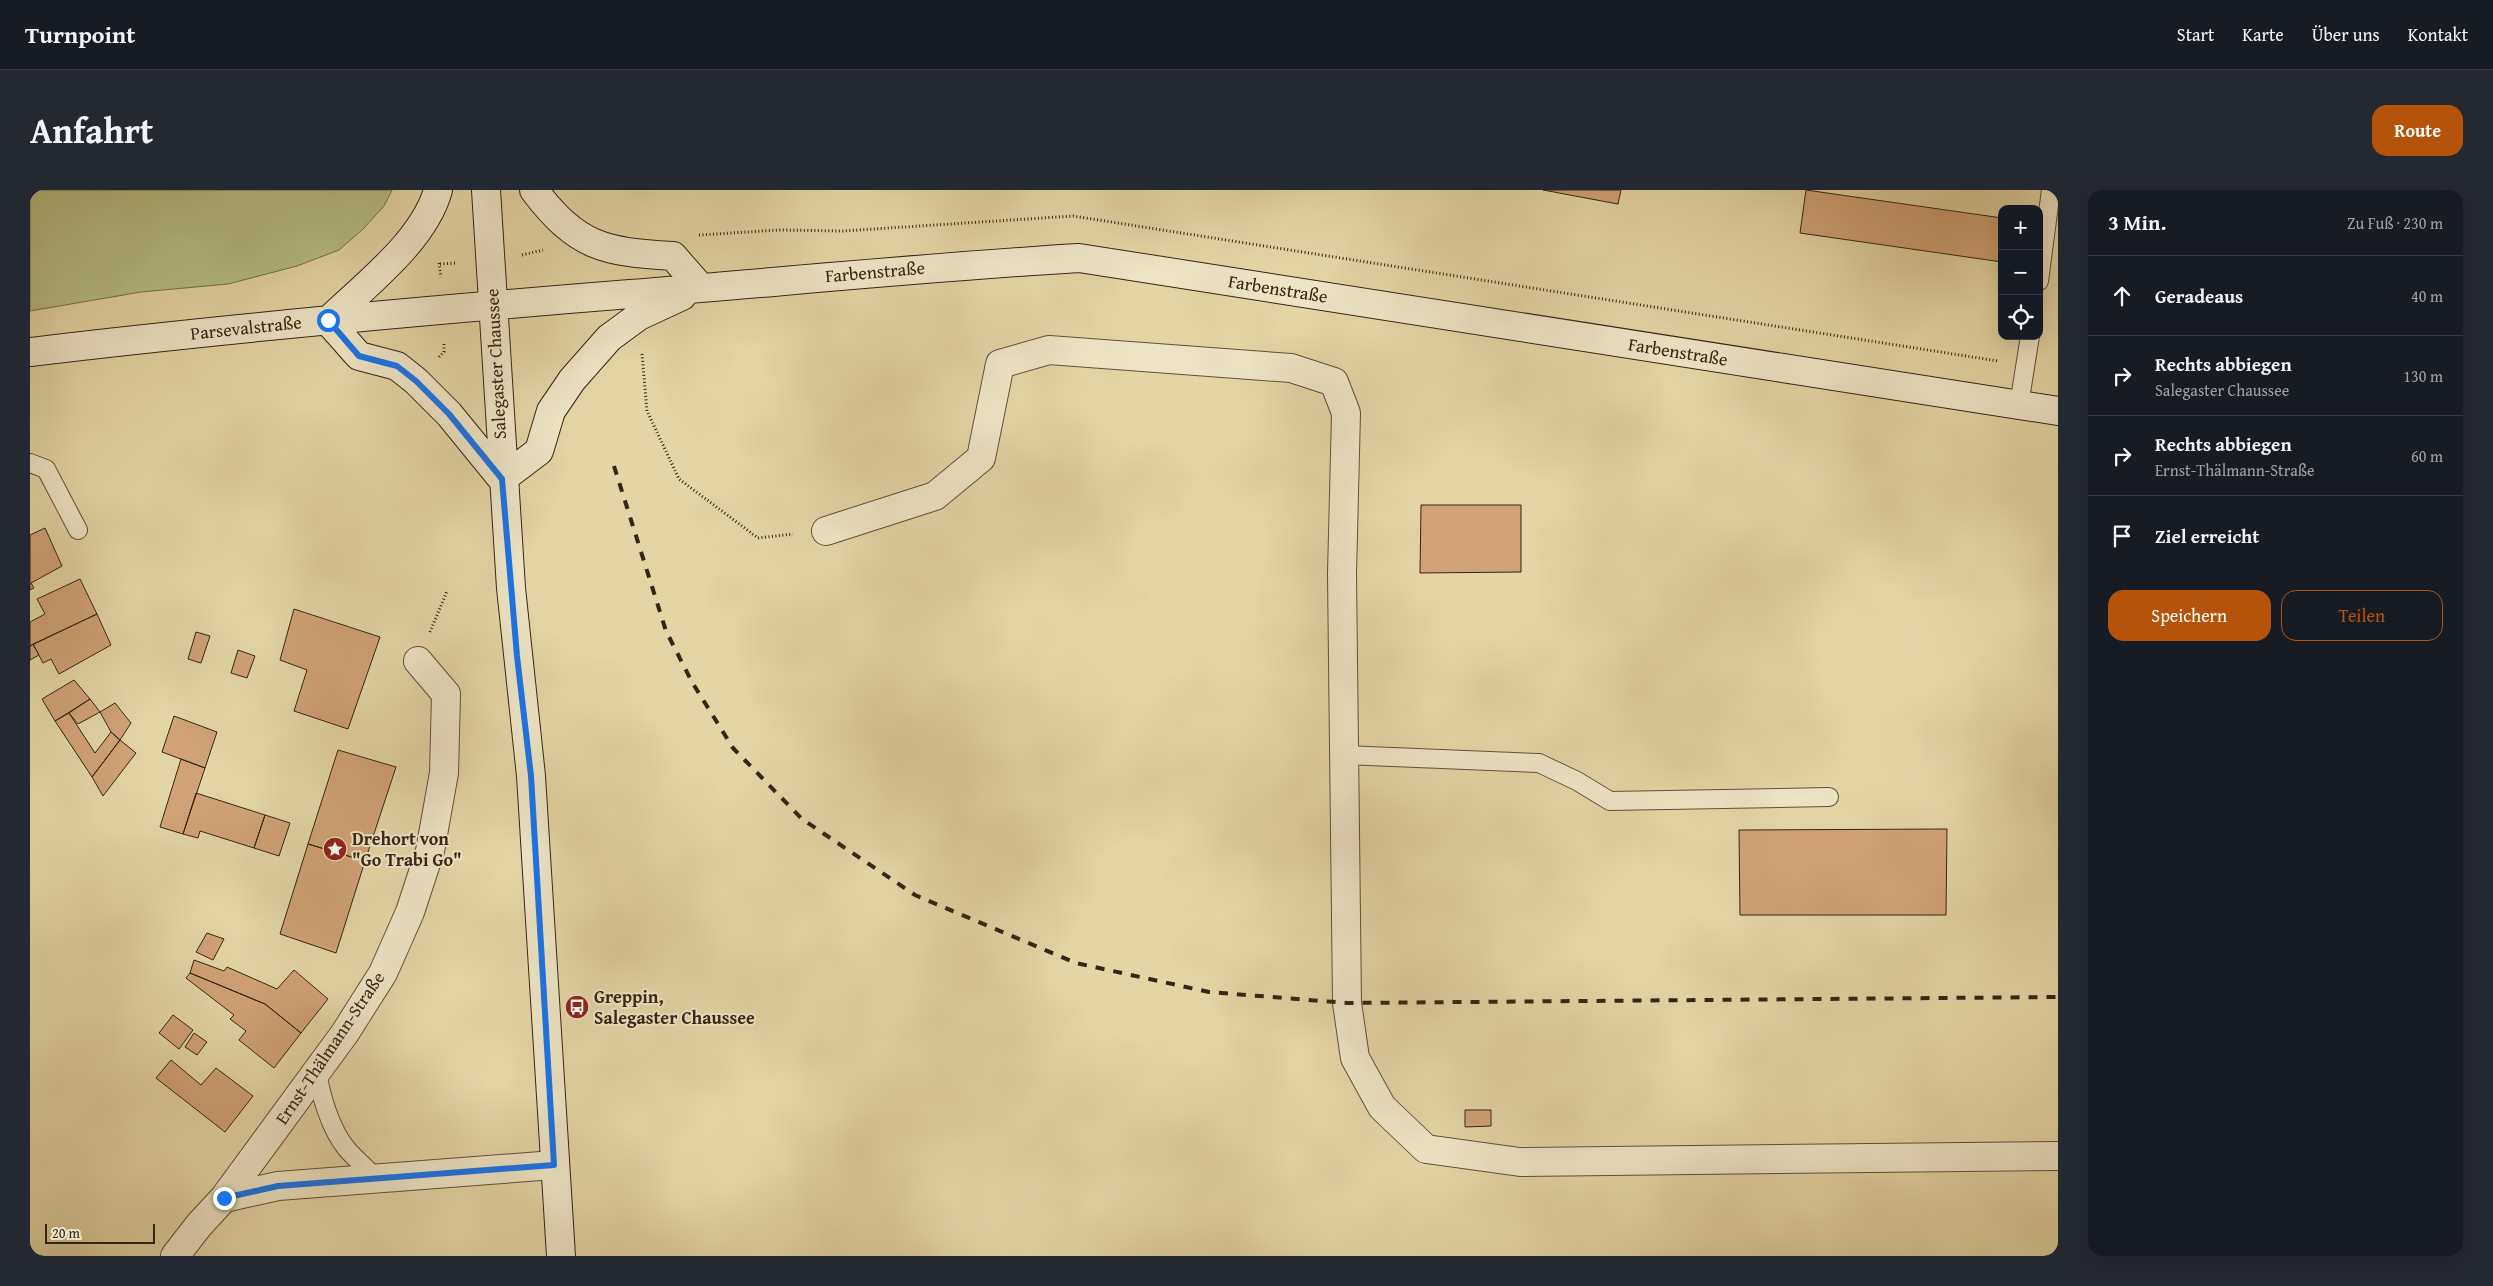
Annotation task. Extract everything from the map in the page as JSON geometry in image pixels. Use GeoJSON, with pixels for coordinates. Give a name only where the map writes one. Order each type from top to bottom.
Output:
{"type":"FeatureCollection","features":[{"type":"Feature","properties":{"kind":"street"},"geometry":{"type":"LineString","coordinates":[[438,190],[424,220],[405,245],[328,320],[359,356],[397,366],[416,381],[449,414],[502,479],[539,451],[551,411],[590,358],[609,338],[639,316],[701,288],[672,256],[630,254],[588,242],[551,213],[534,190]]}},
{"type":"Feature","properties":{"kind":"street","name":"Salegaster Chaussee"},"geometry":{"type":"LineString","coordinates":[[486,190],[502,479],[531,776],[561,1256]]}},
{"type":"Feature","properties":{"kind":"street","name":"Farbenstraße"},"geometry":{"type":"LineString","coordinates":[[492,306],[948,266],[1079,258],[2058,411]]}},
{"type":"Feature","properties":{"kind":"street","name":"Parsevalstraße"},"geometry":{"type":"LineString","coordinates":[[30,352],[328,320],[492,306]]}},
{"type":"Feature","properties":{"kind":"street"},"geometry":{"type":"LineString","coordinates":[[826,531],[935,496],[981,458],[1000,364],[1049,350],[1291,368],[1334,382],[1346,413],[1342,574],[1347,1003],[1355,1058],[1382,1107],[1426,1149],[1520,1162],[2058,1156]]}},
{"type":"Feature","properties":{"kind":"street","name":"Ernst-Thälmann-Straße"},"geometry":{"type":"LineString","coordinates":[[175,1256],[199,1225],[224,1198],[316,1072],[383,974],[410,912],[430,851],[444,773],[446,694],[418,661]]}},
{"type":"Feature","properties":{"kind":"street"},"geometry":{"type":"LineString","coordinates":[[224,1198],[278,1186],[554,1165]]}},
{"type":"Feature","properties":{"kind":"lane"},"geometry":{"type":"LineString","coordinates":[[2043,251],[2051,190]]}},
{"type":"Feature","properties":{"kind":"lane"},"geometry":{"type":"LineString","coordinates":[[2018,405],[2029,340]]}},
{"type":"Feature","properties":{"kind":"lane"},"geometry":{"type":"LineString","coordinates":[[30,463],[46,469],[78,530]]}},
{"type":"Feature","properties":{"kind":"lane"},"geometry":{"type":"LineString","coordinates":[[1344,756],[1539,763],[1577,781],[1610,802],[1829,797]]}},
{"type":"Feature","properties":{"kind":"lane"},"geometry":{"type":"LineString","coordinates":[[316,1072],[329,1114],[345,1147],[376,1178]]}},
{"type":"Feature","properties":{"kind":"path"},"geometry":{"type":"LineString","coordinates":[[639,316],[647,411],[679,479],[758,538],[826,531]]}},
{"type":"Feature","properties":{"kind":"path"},"geometry":{"type":"LineString","coordinates":[[418,661],[447,592]]}},
{"type":"Feature","properties":{"kind":"green space"},"geometry":{"type":"Polygon","coordinates":[[[30,190],[392,190],[384,206],[363,229],[339,250],[297,266],[228,284],[141,292],[30,311],[30,190]]]}},
{"type":"Feature","properties":{"kind":"building"},"geometry":{"type":"Polygon","coordinates":[[[1543,190],[1621,190],[1618,204],[1543,190]]]}},
{"type":"Feature","properties":{"kind":"building"},"geometry":{"type":"Polygon","coordinates":[[[1806,190],[1998,217],[1998,261],[1800,233],[1806,190]]]}},
{"type":"Feature","properties":{"kind":"building"},"geometry":{"type":"Polygon","coordinates":[[[1421,505],[1521,505],[1521,572],[1420,573],[1421,505]]]}},
{"type":"Feature","properties":{"kind":"building"},"geometry":{"type":"Polygon","coordinates":[[[45,528],[62,566],[31,583],[34,588],[30,590],[30,535],[45,528]]]}},
{"type":"Feature","properties":{"kind":"building"},"geometry":{"type":"Polygon","coordinates":[[[80,579],[97,614],[30,646],[30,622],[45,614],[37,599],[80,579]]]}},
{"type":"Feature","properties":{"kind":"building"},"geometry":{"type":"Polygon","coordinates":[[[294,609],[380,637],[348,729],[294,711],[307,670],[280,660],[294,609]]]}},
{"type":"Feature","properties":{"kind":"building"},"geometry":{"type":"Polygon","coordinates":[[[97,614],[111,645],[59,674],[51,659],[43,663],[33,644],[97,614]]]}},
{"type":"Feature","properties":{"kind":"building"},"geometry":{"type":"Polygon","coordinates":[[[196,632],[210,636],[201,663],[188,659],[196,632]]]}},
{"type":"Feature","properties":{"kind":"building"},"geometry":{"type":"Polygon","coordinates":[[[33,644],[39,655],[30,660],[30,646],[33,644]]]}},
{"type":"Feature","properties":{"kind":"building"},"geometry":{"type":"Polygon","coordinates":[[[238,650],[255,656],[247,678],[231,673],[238,650]]]}},
{"type":"Feature","properties":{"kind":"building"},"geometry":{"type":"Polygon","coordinates":[[[74,680],[90,699],[55,721],[42,699],[74,680]]]}},
{"type":"Feature","properties":{"kind":"building"},"geometry":{"type":"Polygon","coordinates":[[[90,699],[100,712],[78,724],[69,713],[90,699]]]}},
{"type":"Feature","properties":{"kind":"building"},"geometry":{"type":"Polygon","coordinates":[[[115,703],[131,723],[120,740],[111,732],[100,712],[115,703]]]}},
{"type":"Feature","properties":{"kind":"building"},"geometry":{"type":"Polygon","coordinates":[[[69,713],[95,753],[111,732],[120,740],[92,777],[55,721],[69,713]]]}},
{"type":"Feature","properties":{"kind":"building"},"geometry":{"type":"Polygon","coordinates":[[[174,716],[217,732],[205,768],[162,752],[174,716]]]}},
{"type":"Feature","properties":{"kind":"building"},"geometry":{"type":"Polygon","coordinates":[[[120,740],[136,753],[103,796],[92,777],[120,740]]]}},
{"type":"Feature","properties":{"kind":"building"},"geometry":{"type":"Polygon","coordinates":[[[338,750],[396,767],[365,861],[308,844],[338,750]]]}},
{"type":"Feature","properties":{"kind":"building"},"geometry":{"type":"Polygon","coordinates":[[[181,759],[205,768],[183,834],[160,827],[181,759]]]}},
{"type":"Feature","properties":{"kind":"building"},"geometry":{"type":"Polygon","coordinates":[[[196,793],[265,815],[254,848],[200,831],[198,838],[183,834],[196,793]]]}},
{"type":"Feature","properties":{"kind":"building"},"geometry":{"type":"Polygon","coordinates":[[[265,815],[290,823],[279,856],[254,848],[265,815]]]}},
{"type":"Feature","properties":{"kind":"building"},"geometry":{"type":"Polygon","coordinates":[[[1947,829],[1946,915],[1740,915],[1739,830],[1947,829]]]}},
{"type":"Feature","properties":{"kind":"building"},"geometry":{"type":"Polygon","coordinates":[[[308,844],[365,861],[336,953],[280,934],[308,844]]]}},
{"type":"Feature","properties":{"kind":"building"},"geometry":{"type":"Polygon","coordinates":[[[207,933],[224,939],[213,960],[196,952],[207,933]]]}},
{"type":"Feature","properties":{"kind":"building"},"geometry":{"type":"Polygon","coordinates":[[[194,960],[224,971],[227,967],[277,989],[294,970],[328,999],[301,1033],[265,1004],[190,973],[194,960]]]}},
{"type":"Feature","properties":{"kind":"building"},"geometry":{"type":"Polygon","coordinates":[[[190,973],[265,1004],[301,1033],[274,1068],[239,1040],[246,1031],[230,1019],[234,1015],[186,978],[190,973]]]}},
{"type":"Feature","properties":{"kind":"building"},"geometry":{"type":"Polygon","coordinates":[[[173,1015],[193,1030],[179,1049],[159,1033],[173,1015]]]}},
{"type":"Feature","properties":{"kind":"building"},"geometry":{"type":"Polygon","coordinates":[[[194,1033],[207,1042],[197,1055],[185,1047],[194,1033]]]}},
{"type":"Feature","properties":{"kind":"building"},"geometry":{"type":"Polygon","coordinates":[[[171,1060],[201,1085],[216,1068],[253,1096],[225,1132],[156,1078],[171,1060]]]}},
{"type":"Feature","properties":{"kind":"building"},"geometry":{"type":"Polygon","coordinates":[[[1465,1110],[1491,1110],[1491,1126],[1465,1127],[1465,1110]]]}},
{"type":"Feature","properties":{"kind":"railway"},"geometry":{"type":"LineString","coordinates":[[614,466],[666,631],[692,682],[733,748],[802,819],[915,895],[1076,963],[1209,992],[1347,1003],[2058,997]]}},
{"type":"Feature","properties":{"kind":"place","name":"Drehort von \"Go Trabi Go\""},"geometry":{"type":"Point","coordinates":[335,849]}},
{"type":"Feature","properties":{"kind":"place","name":"Greppin, Salegaster Chaussee"},"geometry":{"type":"Point","coordinates":[577,1007]}},
{"type":"Feature","properties":{"kind":"route"},"geometry":{"type":"LineString","coordinates":[[224,1198],[278,1186],[554,1165],[531,776],[517,656],[502,479],[449,414],[416,381],[397,366],[359,356],[328,320]]}}]}
